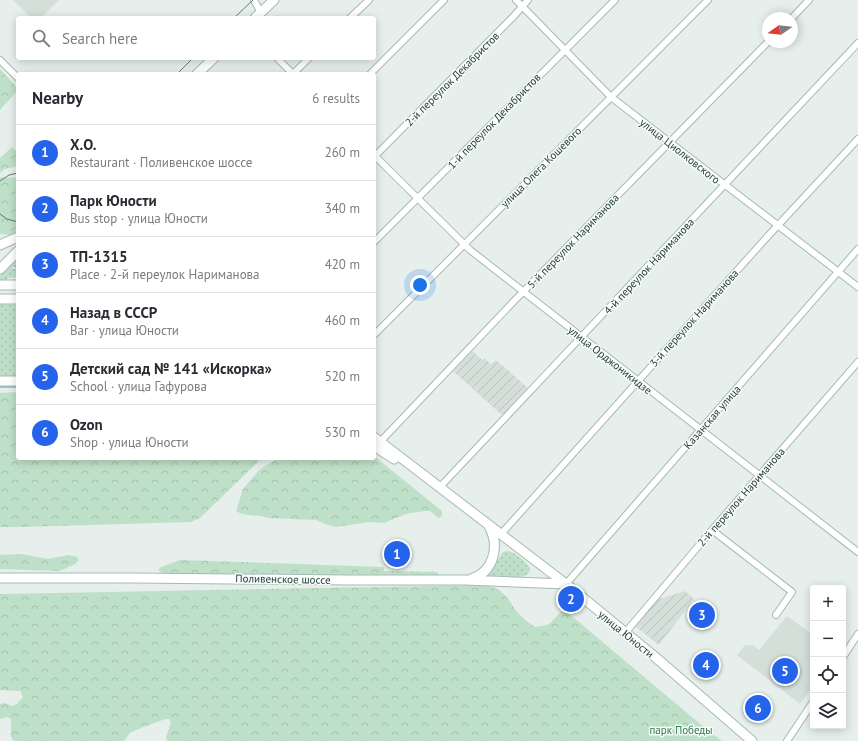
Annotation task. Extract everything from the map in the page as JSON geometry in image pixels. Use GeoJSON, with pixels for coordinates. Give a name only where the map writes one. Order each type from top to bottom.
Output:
{"type":"FeatureCollection","features":[{"type":"Feature","properties":{"kind":"street"},"geometry":{"type":"LineString","coordinates":[[254,0],[258,15],[274,0]]}},
{"type":"Feature","properties":{"kind":"street"},"geometry":{"type":"LineString","coordinates":[[352,16],[368,0]]}},
{"type":"Feature","properties":{"kind":"street"},"geometry":{"type":"LineString","coordinates":[[372,72],[444,0]]}},
{"type":"Feature","properties":{"kind":"street","name":"улица Циолковского"},"geometry":{"type":"LineString","coordinates":[[516,0],[611,97],[858,287]]}},
{"type":"Feature","properties":{"kind":"street","name":"2-й переулок Декабристов"},"geometry":{"type":"LineString","coordinates":[[376,154],[528,0]]}},
{"type":"Feature","properties":{"kind":"street","name":"1-й переулок Декабристов"},"geometry":{"type":"LineString","coordinates":[[376,240],[615,0]]}},
{"type":"Feature","properties":{"kind":"street","name":"улица Олега Кошевого"},"geometry":{"type":"LineString","coordinates":[[376,333],[708,0]]}},
{"type":"Feature","properties":{"kind":"street"},"geometry":{"type":"LineString","coordinates":[[798,12],[809,0]]}},
{"type":"Feature","properties":{"kind":"street","name":"4-й переулок Нариманова"},"geometry":{"type":"LineString","coordinates":[[439,488],[858,43]]}},
{"type":"Feature","properties":{"kind":"street","name":"5-й переулок Нариманова"},"geometry":{"type":"LineString","coordinates":[[376,442],[762,48]]}},
{"type":"Feature","properties":{"kind":"street"},"geometry":{"type":"LineString","coordinates":[[0,60],[16,76]]}},
{"type":"Feature","properties":{"kind":"street"},"geometry":{"type":"LineString","coordinates":[[200,72],[212,60]]}},
{"type":"Feature","properties":{"kind":"street"},"geometry":{"type":"LineString","coordinates":[[279,60],[291,72]]}},
{"type":"Feature","properties":{"kind":"street"},"geometry":{"type":"LineString","coordinates":[[295,72],[307,60]]}},
{"type":"Feature","properties":{"kind":"street","name":"3-й переулок Нариманова"},"geometry":{"type":"LineString","coordinates":[[501,534],[777,226],[858,139]]}},
{"type":"Feature","properties":{"kind":"street","name":"улица Орджоникидзе"},"geometry":{"type":"LineString","coordinates":[[376,158],[464,245],[581,338],[858,552]]}},
{"type":"Feature","properties":{"kind":"street"},"geometry":{"type":"LineString","coordinates":[[0,245],[16,238]]}},
{"type":"Feature","properties":{"kind":"street","name":"Казанская улица"},"geometry":{"type":"LineString","coordinates":[[566,584],[858,249]]}},
{"type":"Feature","properties":{"kind":"street"},"geometry":{"type":"LineString","coordinates":[[0,269],[16,253]]}},
{"type":"Feature","properties":{"kind":"street"},"geometry":{"type":"LineString","coordinates":[[1,285],[16,285]]}},
{"type":"Feature","properties":{"kind":"street"},"geometry":{"type":"LineString","coordinates":[[0,298],[16,299]]}},
{"type":"Feature","properties":{"kind":"street","name":"2-й переулок Нариманова"},"geometry":{"type":"LineString","coordinates":[[625,632],[858,362]]}},
{"type":"Feature","properties":{"kind":"street"},"geometry":{"type":"LineString","coordinates":[[0,381],[16,381]]}},
{"type":"Feature","properties":{"kind":"street","name":"улица Юности"},"geometry":{"type":"LineString","coordinates":[[376,442],[566,584],[625,632],[752,741]]}},
{"type":"Feature","properties":{"kind":"street"},"geometry":{"type":"LineString","coordinates":[[465,580],[480,574],[491,563],[494,556],[495,540],[489,525]]}},
{"type":"Feature","properties":{"kind":"street"},"geometry":{"type":"LineString","coordinates":[[712,530],[792,592],[776,615]]}},
{"type":"Feature","properties":{"kind":"street","name":"Поливенское шоссе"},"geometry":{"type":"LineString","coordinates":[[0,578],[465,580],[566,584]]}},
{"type":"Feature","properties":{"kind":"street"},"geometry":{"type":"LineString","coordinates":[[846,652],[858,634]]}},
{"type":"Feature","properties":{"kind":"street"},"geometry":{"type":"LineString","coordinates":[[787,741],[810,706]]}},
{"type":"Feature","properties":{"kind":"shaded area"},"geometry":{"type":"Polygon","coordinates":[[[13,0],[59,0],[43,16],[29,16],[13,0]]]}},
{"type":"Feature","properties":{"kind":"shaded area"},"geometry":{"type":"Polygon","coordinates":[[[472,351],[482,360],[484,358],[491,364],[496,360],[528,388],[503,416],[453,371],[472,351]]]}},
{"type":"Feature","properties":{"kind":"shaded area"},"geometry":{"type":"Polygon","coordinates":[[[685,591],[694,599],[659,645],[635,626],[656,600],[685,591]]]}},
{"type":"Feature","properties":{"kind":"shaded area"},"geometry":{"type":"Polygon","coordinates":[[[787,616],[810,633],[810,690],[800,704],[737,655],[744,646],[753,645],[759,650],[787,616]]]}},
{"type":"Feature","properties":{"kind":"green space"},"geometry":{"type":"Polygon","coordinates":[[[0,69],[16,87],[16,92],[0,110],[0,69]]]}},
{"type":"Feature","properties":{"kind":"green space"},"geometry":{"type":"Polygon","coordinates":[[[12,147],[16,151],[16,166],[5,169],[0,173],[0,158],[12,147]]]}},
{"type":"Feature","properties":{"kind":"green space"},"geometry":{"type":"Polygon","coordinates":[[[0,177],[16,178],[16,232],[10,235],[0,234],[0,177]]]}},
{"type":"Feature","properties":{"kind":"green space"},"geometry":{"type":"Polygon","coordinates":[[[16,259],[16,265],[11,268],[15,269],[16,267],[16,277],[8,278],[0,285],[0,276],[16,259]]]}},
{"type":"Feature","properties":{"kind":"green space"},"geometry":{"type":"Polygon","coordinates":[[[0,304],[16,305],[16,377],[0,377],[0,304]]]}},
{"type":"Feature","properties":{"kind":"green space"},"geometry":{"type":"Polygon","coordinates":[[[16,392],[16,460],[260,460],[200,518],[191,522],[0,527],[0,393],[16,392]]]}},
{"type":"Feature","properties":{"kind":"green space"},"geometry":{"type":"Polygon","coordinates":[[[376,458],[442,511],[442,516],[439,518],[430,511],[424,511],[406,514],[384,523],[369,522],[336,527],[316,520],[268,518],[243,514],[236,511],[243,489],[259,470],[275,460],[376,460],[376,458]]]}},
{"type":"Feature","properties":{"kind":"green space"},"geometry":{"type":"Polygon","coordinates":[[[508,551],[517,555],[526,563],[530,568],[529,573],[515,578],[486,577],[503,552],[508,551]]]}},
{"type":"Feature","properties":{"kind":"green space"},"geometry":{"type":"Polygon","coordinates":[[[21,554],[48,559],[68,555],[77,557],[79,560],[75,564],[60,571],[0,569],[0,555],[21,554]]]}},
{"type":"Feature","properties":{"kind":"green space"},"geometry":{"type":"Polygon","coordinates":[[[180,560],[384,567],[384,571],[437,572],[439,576],[337,577],[162,573],[158,570],[161,567],[180,560]]]}},
{"type":"Feature","properties":{"kind":"green space","name":"парк Победы"},"geometry":{"type":"Polygon","coordinates":[[[486,585],[502,592],[517,612],[535,627],[549,624],[562,611],[568,613],[722,741],[167,741],[166,737],[171,723],[169,719],[166,719],[132,732],[124,741],[14,741],[11,737],[11,719],[7,717],[0,719],[0,704],[6,703],[11,706],[17,704],[23,697],[20,691],[0,690],[0,594],[486,585]]]}},
{"type":"Feature","properties":{"kind":"waterway"},"geometry":{"type":"LineString","coordinates":[[0,387],[16,387]]}},
{"type":"Feature","properties":{"kind":"tram line"},"geometry":{"type":"LineString","coordinates":[[236,16],[253,0]]}},
{"type":"Feature","properties":{"kind":"tram line"},"geometry":{"type":"LineString","coordinates":[[179,72],[191,60]]}},
{"type":"Feature","properties":{"kind":"tram line"},"geometry":{"type":"LineString","coordinates":[[0,181],[9,175],[16,173]]}},
{"type":"Feature","properties":{"kind":"tram line"},"geometry":{"type":"LineString","coordinates":[[0,214],[7,219],[16,221]]}},
{"type":"Feature","properties":{"kind":"place","name":"Х.О."},"geometry":{"type":"Point","coordinates":[397,554]}},
{"type":"Feature","properties":{"kind":"place","name":"Парк Юности"},"geometry":{"type":"Point","coordinates":[571,599]}},
{"type":"Feature","properties":{"kind":"place","name":"ТП-1315"},"geometry":{"type":"Point","coordinates":[702,615]}},
{"type":"Feature","properties":{"kind":"place","name":"Назад в СССР"},"geometry":{"type":"Point","coordinates":[706,665]}},
{"type":"Feature","properties":{"kind":"place","name":"Детский сад № 141 «Искорка»"},"geometry":{"type":"Point","coordinates":[785,671]}},
{"type":"Feature","properties":{"kind":"place","name":"Ozon"},"geometry":{"type":"Point","coordinates":[758,708]}}]}
